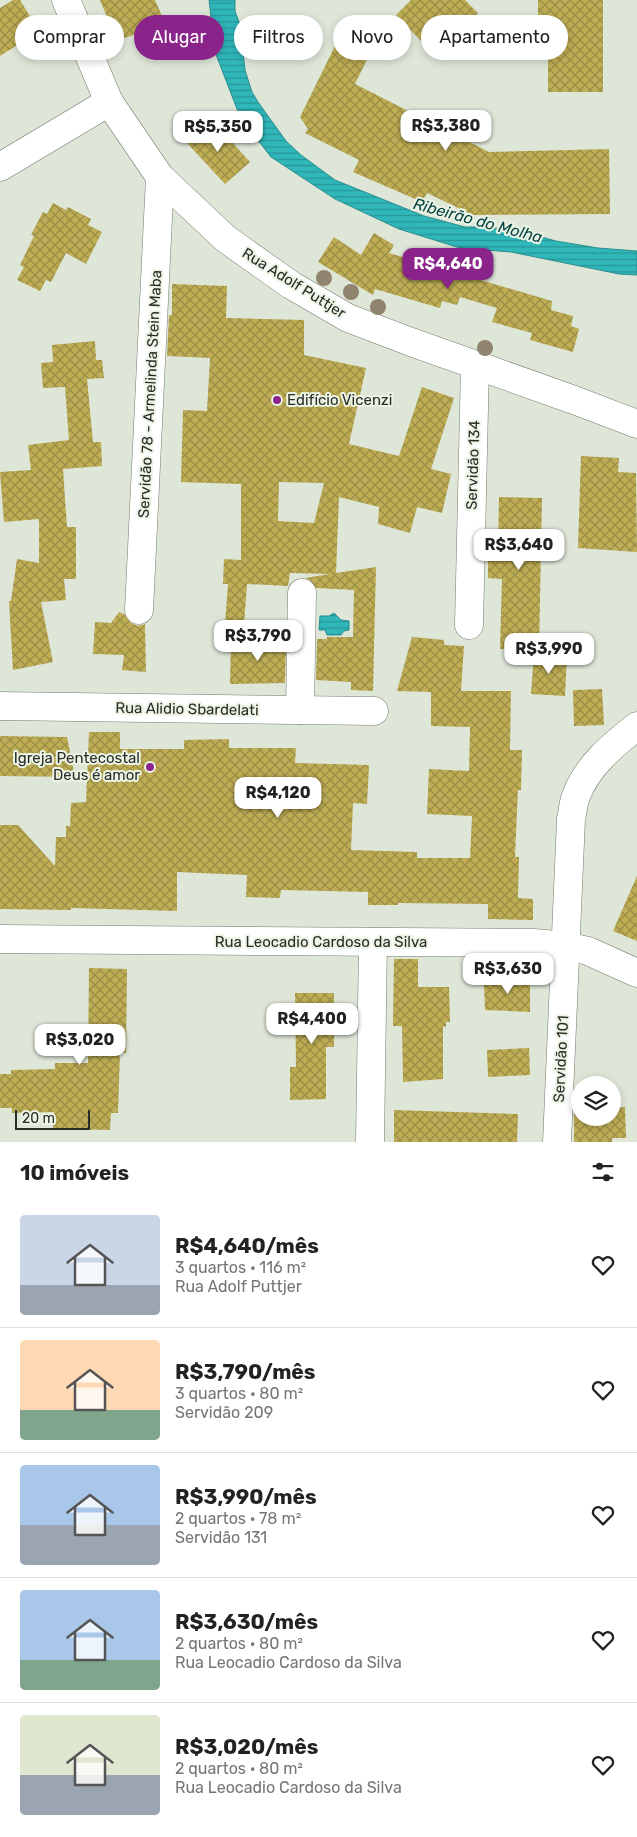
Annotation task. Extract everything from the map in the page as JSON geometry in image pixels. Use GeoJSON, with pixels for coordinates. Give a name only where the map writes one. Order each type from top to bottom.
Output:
{"type":"FeatureCollection","features":[{"type":"Feature","properties":{"kind":"street","name":"Rua Adolf Puttjer"},"geometry":{"type":"LineString","coordinates":[[66,0],[110,102],[160,177],[226,239],[291,284],[348,318],[637,424]]}},
{"type":"Feature","properties":{"kind":"street"},"geometry":{"type":"LineString","coordinates":[[0,166],[110,102]]}},
{"type":"Feature","properties":{"kind":"street","name":"Servidão 78 - Armelinda Stein Maba"},"geometry":{"type":"LineString","coordinates":[[139,610],[160,177]]}},
{"type":"Feature","properties":{"kind":"street","name":"Servidão 134"},"geometry":{"type":"LineString","coordinates":[[473,626],[479,366]]}},
{"type":"Feature","properties":{"kind":"street"},"geometry":{"type":"LineString","coordinates":[[300,710],[302,593]]}},
{"type":"Feature","properties":{"kind":"street","name":"Rua Alidio Sbardelati"},"geometry":{"type":"LineString","coordinates":[[0,706],[374,711]]}},
{"type":"Feature","properties":{"kind":"street","name":"Servidão 101"},"geometry":{"type":"LineString","coordinates":[[557,1142],[567,946],[571,819],[576,796],[589,771],[611,747],[637,726]]}},
{"type":"Feature","properties":{"kind":"street","name":"Rua Leocadio Cardoso da Silva"},"geometry":{"type":"LineString","coordinates":[[0,939],[534,943],[567,946],[588,951],[637,973]]}},
{"type":"Feature","properties":{"kind":"street"},"geometry":{"type":"LineString","coordinates":[[370,1142],[373,942]]}},
{"type":"Feature","properties":{"kind":"water"},"geometry":{"type":"Polygon","coordinates":[[[209,0],[235,0],[236,15],[234,15],[234,60],[244,60],[252,92],[286,141],[301,155],[335,180],[424,216],[465,227],[488,227],[598,248],[637,251],[637,275],[619,274],[511,252],[460,248],[399,229],[335,199],[271,157],[246,125],[237,109],[218,60],[224,60],[224,15],[211,15],[209,0]]]}},
{"type":"Feature","properties":{"kind":"water"},"geometry":{"type":"Polygon","coordinates":[[[334,613],[341,620],[349,621],[349,630],[344,631],[341,635],[327,635],[325,630],[319,630],[320,616],[329,616],[334,613]]]}},
{"type":"Feature","properties":{"kind":"building"},"geometry":{"type":"Polygon","coordinates":[[[13,0],[20,0],[29,15],[15,15],[15,46],[0,56],[0,8],[13,0]]]}},
{"type":"Feature","properties":{"kind":"building"},"geometry":{"type":"Polygon","coordinates":[[[100,0],[155,0],[162,15],[134,15],[134,35],[124,38],[124,15],[106,15],[100,0]]]}},
{"type":"Feature","properties":{"kind":"building"},"geometry":{"type":"Polygon","coordinates":[[[411,0],[465,0],[478,13],[476,15],[421,15],[421,41],[411,30],[411,15],[396,15],[411,0]]]}},
{"type":"Feature","properties":{"kind":"building"},"geometry":{"type":"Polygon","coordinates":[[[538,0],[603,0],[603,92],[548,92],[548,60],[568,60],[568,15],[538,15],[538,0]]]}},
{"type":"Feature","properties":{"kind":"building"},"geometry":{"type":"Polygon","coordinates":[[[333,50],[333,60],[367,60],[355,84],[489,152],[609,149],[610,214],[473,215],[427,193],[422,202],[353,172],[359,160],[305,133],[308,129],[300,117],[333,50]]]}},
{"type":"Feature","properties":{"kind":"building"},"geometry":{"type":"Polygon","coordinates":[[[207,123],[216,133],[220,129],[250,162],[225,184],[186,142],[207,123]]]}},
{"type":"Feature","properties":{"kind":"building"},"geometry":{"type":"Polygon","coordinates":[[[53,203],[66,210],[68,207],[91,219],[88,225],[102,232],[86,264],[66,253],[51,282],[46,280],[40,291],[17,280],[24,267],[20,265],[34,236],[31,235],[43,212],[47,214],[53,203]]]}},
{"type":"Feature","properties":{"kind":"building"},"geometry":{"type":"Polygon","coordinates":[[[374,233],[394,245],[389,253],[552,301],[551,310],[573,316],[571,326],[579,329],[573,352],[530,340],[532,333],[492,322],[497,308],[460,297],[457,305],[442,301],[440,308],[375,289],[373,295],[318,262],[334,237],[361,255],[374,233]]]}},
{"type":"Feature","properties":{"kind":"building"},"geometry":{"type":"Polygon","coordinates":[[[172,284],[227,286],[226,318],[304,320],[304,355],[366,368],[349,444],[399,456],[422,387],[454,398],[431,469],[451,474],[442,513],[417,507],[410,533],[378,524],[379,507],[339,497],[336,573],[376,567],[373,691],[351,690],[351,682],[316,680],[317,639],[353,637],[354,590],[316,588],[310,580],[305,578],[330,574],[290,573],[288,586],[247,584],[244,625],[225,624],[228,584],[223,584],[224,559],[241,560],[241,484],[181,482],[183,410],[207,411],[210,358],[167,356],[169,315],[172,315],[172,284]],[[279,482],[278,521],[314,523],[324,483],[279,482]]]}},
{"type":"Feature","properties":{"kind":"building"},"geometry":{"type":"Polygon","coordinates":[[[95,341],[96,360],[102,360],[104,378],[87,379],[93,442],[101,442],[102,466],[63,469],[67,527],[76,527],[76,579],[64,579],[66,600],[41,602],[53,662],[13,670],[9,601],[11,601],[17,559],[39,563],[39,519],[4,522],[0,472],[31,470],[28,445],[69,440],[65,387],[43,388],[41,363],[53,362],[52,345],[95,341]]]}},
{"type":"Feature","properties":{"kind":"building"},"geometry":{"type":"Polygon","coordinates":[[[581,456],[619,458],[618,472],[636,473],[637,552],[578,548],[581,456]]]}},
{"type":"Feature","properties":{"kind":"building"},"geometry":{"type":"Polygon","coordinates":[[[499,497],[542,498],[539,650],[500,649],[502,579],[488,578],[488,549],[498,547],[499,497]]]}},
{"type":"Feature","properties":{"kind":"building"},"geometry":{"type":"Polygon","coordinates":[[[119,612],[124,614],[131,623],[138,626],[145,624],[146,672],[122,670],[124,655],[93,654],[95,622],[111,623],[119,612]]]}},
{"type":"Feature","properties":{"kind":"building"},"geometry":{"type":"Polygon","coordinates":[[[412,637],[444,640],[444,645],[464,646],[461,691],[511,691],[510,750],[522,750],[521,790],[518,790],[515,857],[519,857],[518,898],[533,899],[533,920],[488,919],[488,904],[398,903],[398,905],[368,905],[368,892],[281,890],[280,898],[246,897],[247,875],[177,872],[177,911],[71,908],[71,910],[0,909],[0,825],[18,825],[55,866],[56,837],[66,837],[66,826],[70,826],[71,803],[86,802],[89,732],[120,732],[120,749],[184,749],[184,740],[229,739],[229,748],[296,748],[295,763],[369,765],[367,804],[353,803],[351,850],[417,852],[417,858],[470,858],[472,816],[427,814],[429,769],[469,771],[470,727],[431,726],[431,692],[397,691],[412,637]]]}},
{"type":"Feature","properties":{"kind":"building"},"geometry":{"type":"Polygon","coordinates":[[[286,640],[285,683],[230,684],[231,641],[286,640]]]}},
{"type":"Feature","properties":{"kind":"building"},"geometry":{"type":"Polygon","coordinates":[[[534,654],[567,656],[565,696],[531,694],[534,654]]]}},
{"type":"Feature","properties":{"kind":"building"},"geometry":{"type":"Polygon","coordinates":[[[602,689],[604,725],[574,726],[573,690],[602,689]]]}},
{"type":"Feature","properties":{"kind":"building"},"geometry":{"type":"Polygon","coordinates":[[[0,736],[67,737],[75,777],[0,776],[0,736]]]}},
{"type":"Feature","properties":{"kind":"building"},"geometry":{"type":"Polygon","coordinates":[[[637,876],[637,941],[613,931],[637,876]]]}},
{"type":"Feature","properties":{"kind":"building"},"geometry":{"type":"Polygon","coordinates":[[[394,959],[418,959],[418,987],[449,987],[450,1022],[446,1022],[446,1027],[443,1026],[443,1079],[403,1082],[402,1026],[393,1026],[394,959]]]}},
{"type":"Feature","properties":{"kind":"building"},"geometry":{"type":"Polygon","coordinates":[[[89,968],[127,969],[126,1053],[120,1053],[118,1113],[111,1113],[110,1130],[53,1129],[54,1112],[12,1113],[12,1108],[0,1108],[0,1074],[11,1074],[11,1070],[55,1069],[55,1063],[88,1063],[89,968]]]}},
{"type":"Feature","properties":{"kind":"building"},"geometry":{"type":"Polygon","coordinates":[[[490,978],[530,981],[530,1012],[485,1010],[484,985],[489,985],[490,978]]]}},
{"type":"Feature","properties":{"kind":"building"},"geometry":{"type":"Polygon","coordinates":[[[295,993],[334,993],[334,1047],[326,1047],[326,1099],[290,1100],[290,1067],[296,1067],[295,993]]]}},
{"type":"Feature","properties":{"kind":"building"},"geometry":{"type":"Polygon","coordinates":[[[529,1048],[530,1075],[488,1077],[487,1050],[529,1048]]]}},
{"type":"Feature","properties":{"kind":"building"},"geometry":{"type":"Polygon","coordinates":[[[621,1107],[625,1107],[626,1138],[612,1138],[612,1142],[574,1142],[574,1126],[621,1126],[621,1107]]]}},
{"type":"Feature","properties":{"kind":"building"},"geometry":{"type":"Polygon","coordinates":[[[394,1110],[518,1114],[517,1142],[394,1142],[394,1110]]]}},
{"type":"Feature","properties":{"kind":"place","name":"Edifício Vicenzi"},"geometry":{"type":"Point","coordinates":[277,400]}},
{"type":"Feature","properties":{"kind":"place","name":"Igreja Pentecostal Deus é amor"},"geometry":{"type":"Point","coordinates":[150,767]}},
{"type":"Feature","properties":{"kind":"water label","name":"Ribeirão do Molha"},"geometry":{"type":"Point","coordinates":[478,220]}}]}
